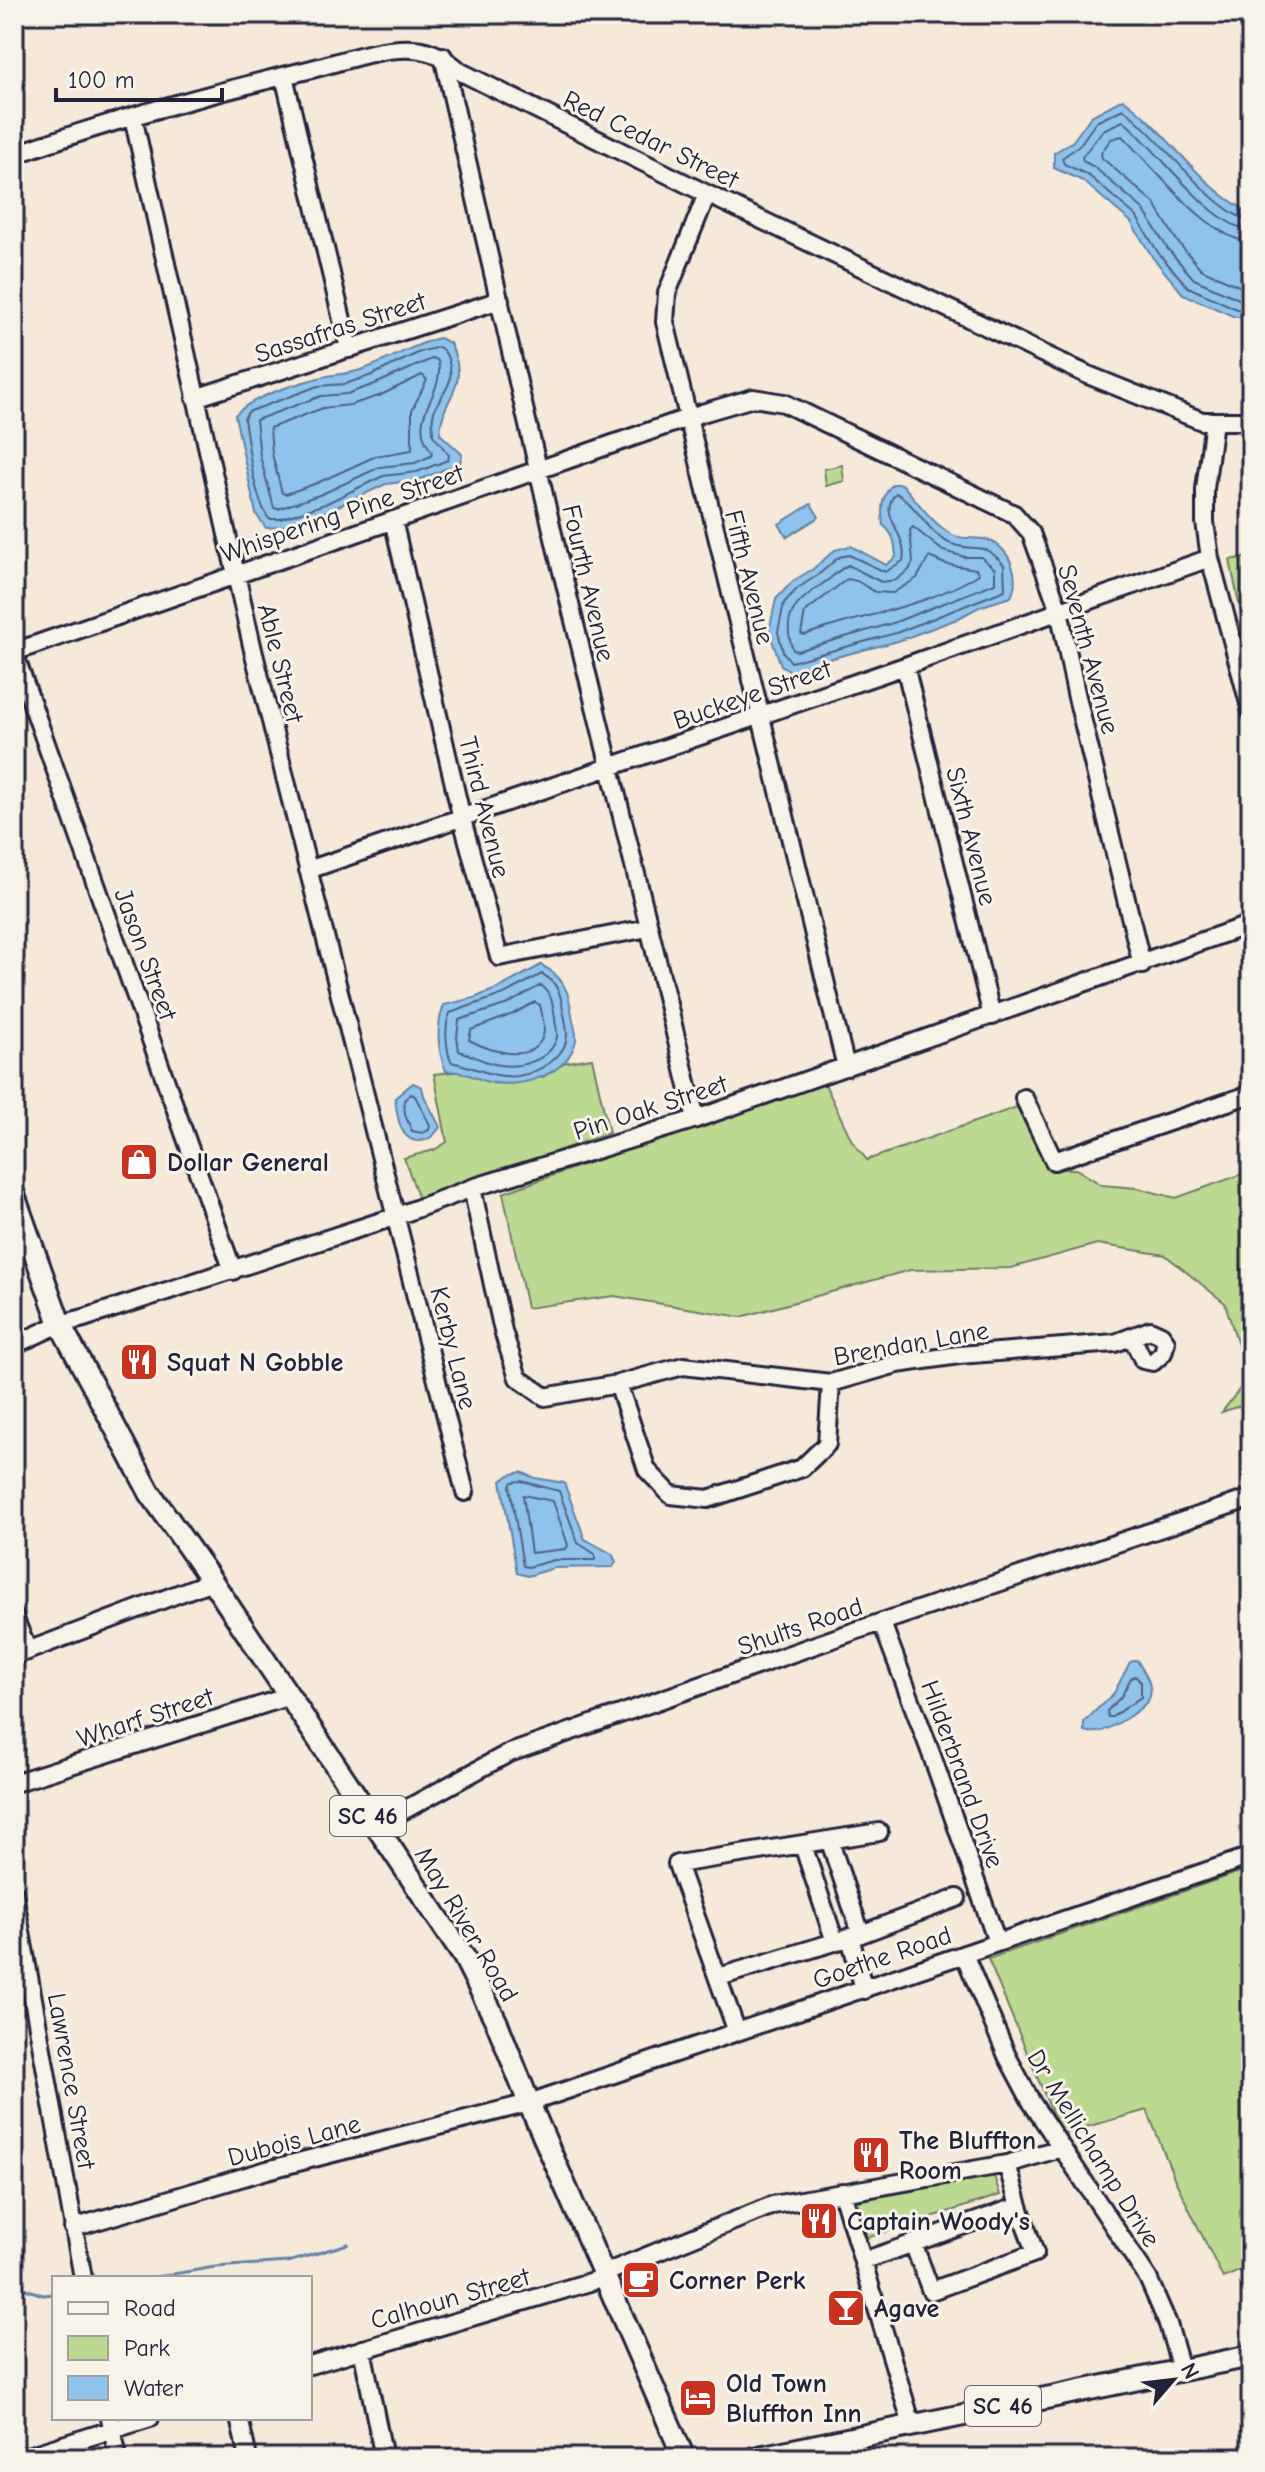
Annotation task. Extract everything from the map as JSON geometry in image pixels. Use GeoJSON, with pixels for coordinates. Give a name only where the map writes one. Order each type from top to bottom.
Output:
{"type":"FeatureCollection","features":[{"type":"Feature","properties":{"kind":"main road","name":"May River Road"},"geometry":{"type":"LineString","coordinates":[[14,1195],[60,1324],[150,1493],[464,1957],[497,2023],[684,2458]]}},
{"type":"Feature","properties":{"kind":"main road","name":"SC 46"},"geometry":{"type":"LineString","coordinates":[[754,2458],[1251,2356]]}},
{"type":"Feature","properties":{"kind":"street","name":"Red Cedar Street"},"geometry":{"type":"LineString","coordinates":[[14,155],[81,130],[284,76],[387,51],[414,49],[443,56],[461,72],[707,194],[1088,375],[1202,421],[1251,421]]}},
{"type":"Feature","properties":{"kind":"street","name":"Fourth Avenue"},"geometry":{"type":"LineString","coordinates":[[443,56],[538,471],[696,1119]]}},
{"type":"Feature","properties":{"kind":"street"},"geometry":{"type":"LineString","coordinates":[[284,76],[349,349]]}},
{"type":"Feature","properties":{"kind":"street","name":"Able Street"},"geometry":{"type":"LineString","coordinates":[[133,117],[235,575],[397,1216]]}},
{"type":"Feature","properties":{"kind":"street","name":"Fifth Avenue"},"geometry":{"type":"LineString","coordinates":[[707,194],[667,293],[665,322],[686,420],[846,1067]]}},
{"type":"Feature","properties":{"kind":"street","name":"Sassafras Street"},"geometry":{"type":"LineString","coordinates":[[195,398],[500,300]]}},
{"type":"Feature","properties":{"kind":"street","name":"Seventh Avenue"},"geometry":{"type":"LineString","coordinates":[[686,420],[753,398],[784,403],[1014,514],[1031,533],[1059,610],[1142,965]]}},
{"type":"Feature","properties":{"kind":"street","name":"Whispering Pine Street"},"geometry":{"type":"LineString","coordinates":[[14,653],[686,420]]}},
{"type":"Feature","properties":{"kind":"street"},"geometry":{"type":"LineString","coordinates":[[1214,421],[1205,489],[1205,522],[1210,558],[1251,711]]}},
{"type":"Feature","properties":{"kind":"street","name":"Third Avenue"},"geometry":{"type":"LineString","coordinates":[[393,520],[462,819],[499,957],[648,928]]}},
{"type":"Feature","properties":{"kind":"street","name":"Buckeye Street"},"geometry":{"type":"LineString","coordinates":[[308,870],[759,717],[1210,558]]}},
{"type":"Feature","properties":{"kind":"street","name":"Jason Street"},"geometry":{"type":"LineString","coordinates":[[14,653],[233,1271]]}},
{"type":"Feature","properties":{"kind":"street","name":"Sixth Avenue"},"geometry":{"type":"LineString","coordinates":[[905,666],[992,1016]]}},
{"type":"Feature","properties":{"kind":"street","name":"Pin Oak Street"},"geometry":{"type":"LineString","coordinates":[[14,1345],[60,1324],[233,1271],[472,1188],[696,1119],[1142,965],[1251,924]]}},
{"type":"Feature","properties":{"kind":"street"},"geometry":{"type":"LineString","coordinates":[[1024,1098],[1054,1161],[1251,1094]]}},
{"type":"Feature","properties":{"kind":"street","name":"Brendan Lane"},"geometry":{"type":"LineString","coordinates":[[472,1188],[503,1331],[518,1378],[545,1397],[618,1384],[683,1366],[831,1383],[897,1364],[959,1355],[1115,1343],[1132,1337]]}},
{"type":"Feature","properties":{"kind":"street","name":"Kerby Lane"},"geometry":{"type":"LineString","coordinates":[[397,1216],[465,1492]]}},
{"type":"Feature","properties":{"kind":"street"},"geometry":{"type":"LineString","coordinates":[[618,1384],[647,1470],[671,1495],[708,1499],[802,1468],[827,1444],[831,1383]]}},
{"type":"Feature","properties":{"kind":"street","name":"Shults Road"},"geometry":{"type":"LineString","coordinates":[[375,1826],[507,1754],[1251,1498]]}},
{"type":"Feature","properties":{"kind":"street"},"geometry":{"type":"LineString","coordinates":[[14,1617],[21,1654],[212,1581]]}},
{"type":"Feature","properties":{"kind":"street","name":"Hilderbrand Drive"},"geometry":{"type":"LineString","coordinates":[[882,1623],[997,1942]]}},
{"type":"Feature","properties":{"kind":"street","name":"Wharf Street"},"geometry":{"type":"LineString","coordinates":[[14,1783],[290,1696]]}},
{"type":"Feature","properties":{"kind":"street"},"geometry":{"type":"LineString","coordinates":[[737,2032],[677,1864],[879,1832]]}},
{"type":"Feature","properties":{"kind":"street"},"geometry":{"type":"LineString","coordinates":[[830,1842],[849,1938],[864,1990]]}},
{"type":"Feature","properties":{"kind":"street"},"geometry":{"type":"LineString","coordinates":[[803,1845],[849,1938]]}},
{"type":"Feature","properties":{"kind":"street","name":"Goethe Road"},"geometry":{"type":"LineString","coordinates":[[529,2103],[1251,1856]]}},
{"type":"Feature","properties":{"kind":"street","name":"Lawrence Street"},"geometry":{"type":"LineString","coordinates":[[14,1893],[83,2276]]}},
{"type":"Feature","properties":{"kind":"street"},"geometry":{"type":"LineString","coordinates":[[719,1977],[849,1938],[957,1898]]}},
{"type":"Feature","properties":{"kind":"street","name":"Dr Mellichamp Drive"},"geometry":{"type":"LineString","coordinates":[[964,1954],[1007,2056],[1061,2148],[1148,2278],[1168,2324],[1181,2369]]}},
{"type":"Feature","properties":{"kind":"street","name":"Dubois Lane"},"geometry":{"type":"LineString","coordinates":[[73,2228],[267,2170],[529,2103]]}},
{"type":"Feature","properties":{"kind":"street","name":"Calhoun Street"},"geometry":{"type":"LineString","coordinates":[[312,2364],[604,2276],[773,2205],[1007,2164],[1061,2148]]}},
{"type":"Feature","properties":{"kind":"street"},"geometry":{"type":"LineString","coordinates":[[913,2243],[931,2291],[1035,2253],[1007,2164]]}},
{"type":"Feature","properties":{"kind":"street"},"geometry":{"type":"LineString","coordinates":[[842,2192],[912,2425]]}},
{"type":"Feature","properties":{"kind":"street"},"geometry":{"type":"LineString","coordinates":[[863,2261],[1019,2206]]}},
{"type":"Feature","properties":{"kind":"street"},"geometry":{"type":"LineString","coordinates":[[362,2349],[384,2458]]}},
{"type":"Feature","properties":{"kind":"street"},"geometry":{"type":"LineString","coordinates":[[21,2458],[111,2424],[137,2420]]}},
{"type":"Feature","properties":{"kind":"street"},"geometry":{"type":"LineString","coordinates":[[239,2420],[248,2458]]}},
{"type":"Feature","properties":{"kind":"street"},"geometry":{"type":"LineString","coordinates":[[111,2424],[118,2458]]}},
{"type":"Feature","properties":{"kind":"green space"},"geometry":{"type":"Polygon","coordinates":[[[842,465],[844,481],[826,486],[824,469],[842,465]]]}},
{"type":"Feature","properties":{"kind":"green space"},"geometry":{"type":"Polygon","coordinates":[[[1251,556],[1251,653],[1249,653],[1230,560],[1251,556]]]}},
{"type":"Feature","properties":{"kind":"green space"},"geometry":{"type":"Polygon","coordinates":[[[592,1058],[609,1133],[419,1199],[404,1158],[434,1150],[447,1142],[434,1074],[463,1071],[487,1081],[543,1077],[562,1063],[592,1058]]]}},
{"type":"Feature","properties":{"kind":"green space"},"geometry":{"type":"Polygon","coordinates":[[[823,1080],[852,1141],[867,1160],[1017,1107],[1050,1169],[1076,1169],[1102,1185],[1137,1188],[1176,1198],[1251,1171],[1251,1402],[1222,1412],[1248,1378],[1225,1303],[1165,1255],[1097,1244],[1011,1268],[910,1270],[741,1317],[614,1296],[527,1308],[503,1193],[823,1080]]]}},
{"type":"Feature","properties":{"kind":"green space"},"geometry":{"type":"Polygon","coordinates":[[[1251,1868],[1251,2266],[1223,2278],[1175,2180],[1147,2110],[1061,2134],[988,1959],[1251,1868]]]}},
{"type":"Feature","properties":{"kind":"green space"},"geometry":{"type":"Polygon","coordinates":[[[994,2176],[1000,2195],[867,2238],[857,2201],[994,2176]]]}},
{"type":"Feature","properties":{"kind":"water"},"geometry":{"type":"Polygon","coordinates":[[[1123,99],[1140,112],[1200,175],[1232,202],[1251,213],[1251,317],[1235,317],[1183,294],[1153,258],[1131,222],[1083,181],[1054,168],[1054,153],[1073,141],[1091,116],[1123,99]]]}},
{"type":"Feature","properties":{"kind":"water"},"geometry":{"type":"Polygon","coordinates":[[[439,338],[450,343],[458,372],[440,434],[462,454],[460,463],[419,480],[386,484],[328,511],[281,527],[266,528],[256,514],[235,415],[272,393],[321,377],[364,369],[439,338]]]}},
{"type":"Feature","properties":{"kind":"water"},"geometry":{"type":"Polygon","coordinates":[[[893,484],[902,484],[931,518],[951,534],[988,540],[1002,549],[1014,572],[1011,597],[898,641],[792,672],[781,665],[769,632],[776,599],[793,581],[835,550],[851,546],[886,565],[896,557],[893,539],[883,525],[882,514],[884,498],[893,484]]]}},
{"type":"Feature","properties":{"kind":"water"},"geometry":{"type":"Polygon","coordinates":[[[811,504],[819,517],[787,537],[779,524],[811,504]]]}},
{"type":"Feature","properties":{"kind":"water"},"geometry":{"type":"Polygon","coordinates":[[[541,965],[560,979],[569,999],[576,1040],[563,1063],[541,1077],[500,1084],[446,1071],[439,1038],[444,1005],[501,987],[541,965]]]}},
{"type":"Feature","properties":{"kind":"water"},"geometry":{"type":"Polygon","coordinates":[[[413,1083],[422,1087],[440,1127],[423,1141],[407,1137],[400,1126],[397,1111],[395,1098],[413,1083]]]}},
{"type":"Feature","properties":{"kind":"water"},"geometry":{"type":"Polygon","coordinates":[[[521,1472],[564,1483],[585,1539],[612,1554],[616,1562],[613,1567],[554,1568],[528,1576],[517,1573],[501,1481],[521,1472]]]}},
{"type":"Feature","properties":{"kind":"water"},"geometry":{"type":"Polygon","coordinates":[[[1137,1660],[1150,1686],[1148,1701],[1110,1728],[1084,1731],[1084,1722],[1114,1693],[1130,1662],[1137,1660]]]}},
{"type":"Feature","properties":{"kind":"waterway"},"geometry":{"type":"LineString","coordinates":[[162,2276],[215,2267],[288,2262],[348,2244]]}},
{"type":"Feature","properties":{"kind":"waterway"},"geometry":{"type":"LineString","coordinates":[[14,2285],[43,2295],[52,2294]]}},
{"type":"Feature","properties":{"kind":"place","name":"Dollar General"},"geometry":{"type":"Point","coordinates":[139,1162]}},
{"type":"Feature","properties":{"kind":"place","name":"Squat N Gobble"},"geometry":{"type":"Point","coordinates":[139,1362]}},
{"type":"Feature","properties":{"kind":"place","name":"The Bluffton Room"},"geometry":{"type":"Point","coordinates":[871,2155]}},
{"type":"Feature","properties":{"kind":"place","name":"Captain Woody's"},"geometry":{"type":"Point","coordinates":[819,2221]}},
{"type":"Feature","properties":{"kind":"place","name":"Corner Perk"},"geometry":{"type":"Point","coordinates":[641,2280]}},
{"type":"Feature","properties":{"kind":"place","name":"Agave"},"geometry":{"type":"Point","coordinates":[846,2308]}},
{"type":"Feature","properties":{"kind":"place","name":"Old Town Bluffton Inn"},"geometry":{"type":"Point","coordinates":[698,2398]}}]}
